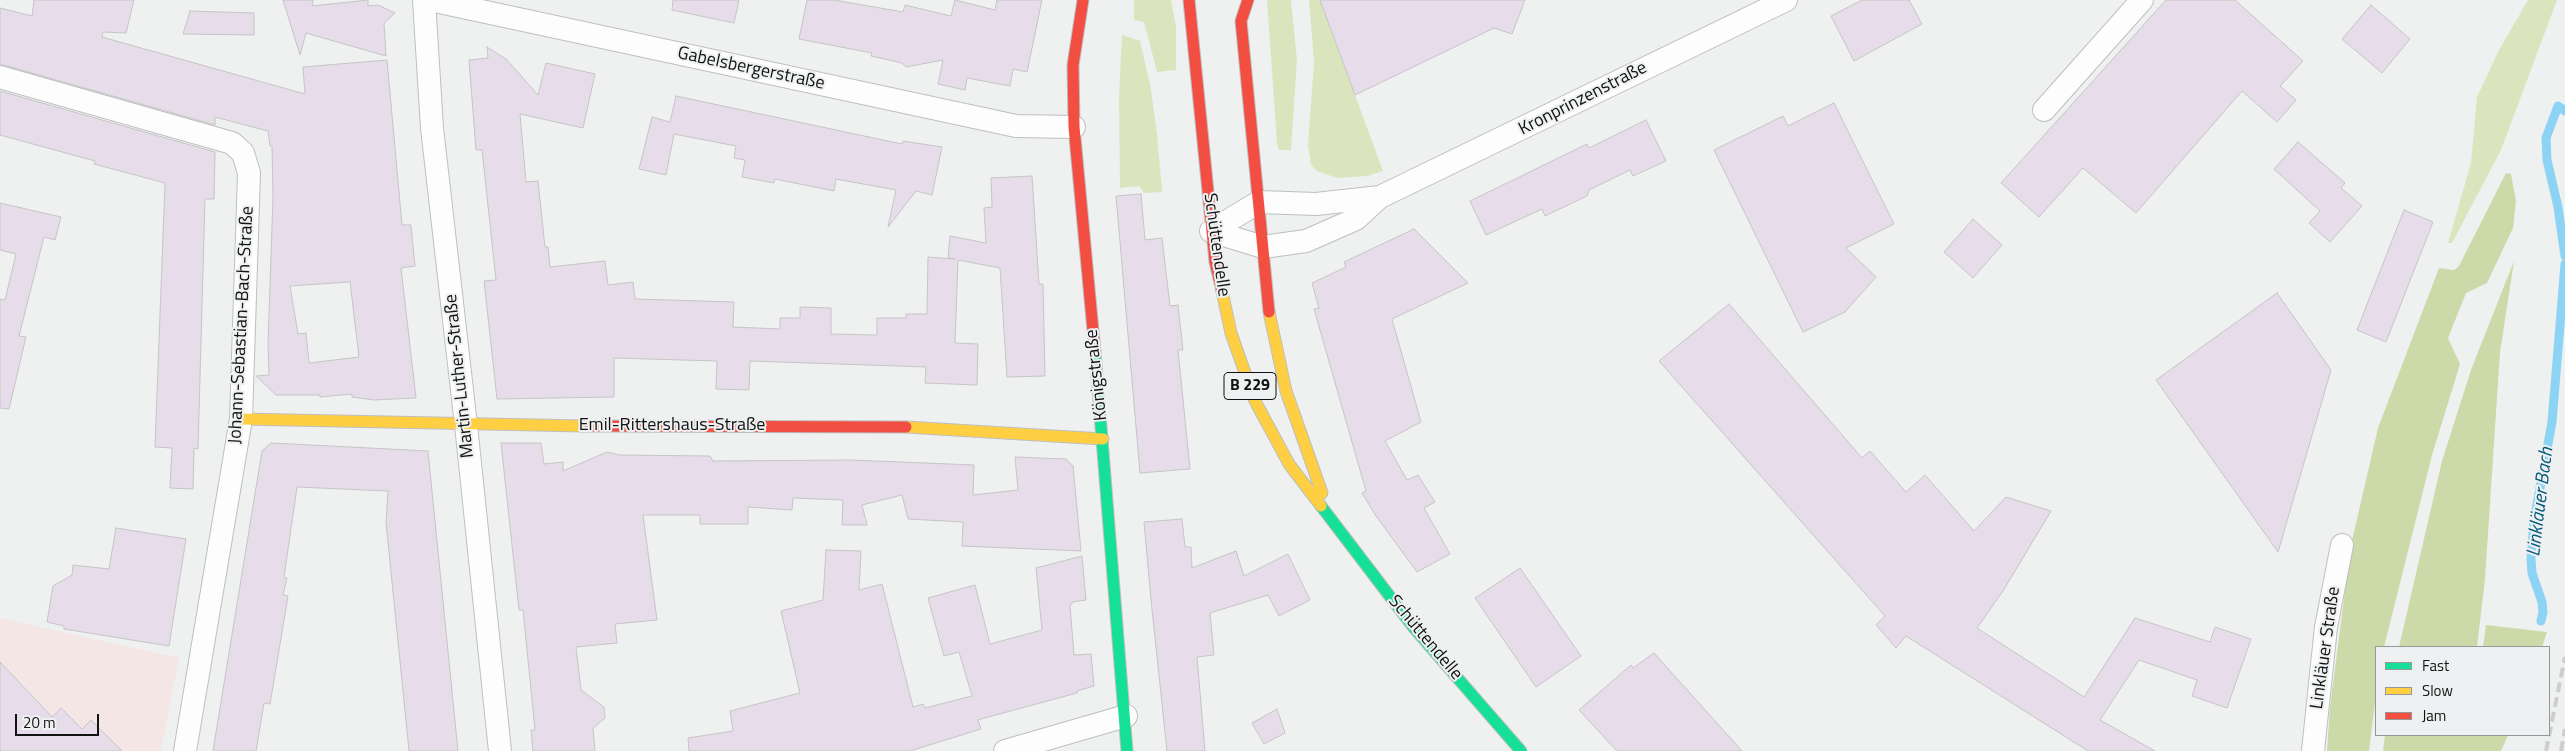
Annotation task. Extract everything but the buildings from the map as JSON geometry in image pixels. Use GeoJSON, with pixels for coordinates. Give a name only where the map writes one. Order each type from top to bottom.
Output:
{"type":"FeatureCollection","features":[{"type":"Feature","properties":{"kind":"main road","name":"Königstraße"},"geometry":{"type":"LineString","coordinates":[[1083,0],[1073,65],[1074,127],[1103,439],[1126,716],[1127,751]]}},
{"type":"Feature","properties":{"kind":"main road","name":"Schüttendelle"},"geometry":{"type":"LineString","coordinates":[[1190,0],[1211,231],[1219,287],[1231,334],[1255,401],[1289,464],[1333,522],[1414,628],[1521,751]]}},
{"type":"Feature","properties":{"kind":"main road","name":"Schüttendelle"},"geometry":{"type":"LineString","coordinates":[[1248,0],[1241,21],[1270,321],[1286,391],[1333,522]]}},
{"type":"Feature","properties":{"kind":"main road","name":"Schüttendelle"},"geometry":{"type":"LineString","coordinates":[[1232,7],[1241,21]]}},
{"type":"Feature","properties":{"kind":"main road","name":"Emil-Rittershaus-Straße"},"geometry":{"type":"LineString","coordinates":[[241,419],[466,426],[906,427],[1103,439]]}},
{"type":"Feature","properties":{"kind":"street","name":"Martin-Luther-Straße"},"geometry":{"type":"LineString","coordinates":[[424,0],[432,128],[500,751]]}},
{"type":"Feature","properties":{"kind":"street","name":"Gabelsbergerstraße"},"geometry":{"type":"LineString","coordinates":[[430,0],[1016,126],[1074,127]]}},
{"type":"Feature","properties":{"kind":"street","name":"Kronprinzenstraße"},"geometry":{"type":"LineString","coordinates":[[1211,231],[1263,247],[1306,241],[1356,219],[1380,197],[1786,0]]}},
{"type":"Feature","properties":{"kind":"street"},"geometry":{"type":"LineString","coordinates":[[2044,110],[2142,0]]}},
{"type":"Feature","properties":{"kind":"street","name":"Johann-Sebastian-Bach-Straße"},"geometry":{"type":"LineString","coordinates":[[0,77],[232,143],[243,153],[250,173],[241,419],[185,751]]}},
{"type":"Feature","properties":{"kind":"street","name":"Kronprinzenstraße"},"geometry":{"type":"LineString","coordinates":[[1259,202],[1316,204],[1380,197]]}},
{"type":"Feature","properties":{"kind":"street"},"geometry":{"type":"LineString","coordinates":[[1211,231],[1259,202]]}},
{"type":"Feature","properties":{"kind":"street","name":"Linkläuer Straße"},"geometry":{"type":"LineString","coordinates":[[2313,751],[2326,627],[2342,544]]}},
{"type":"Feature","properties":{"kind":"street"},"geometry":{"type":"LineString","coordinates":[[1005,751],[1126,716]]}},
{"type":"Feature","properties":{"kind":"shaded area"},"geometry":{"type":"Polygon","coordinates":[[[0,618],[179,658],[161,751],[0,751],[0,618]]]}},
{"type":"Feature","properties":{"kind":"green space"},"geometry":{"type":"Polygon","coordinates":[[[1134,0],[1171,0],[1176,27],[1176,70],[1157,72],[1144,22],[1134,20],[1134,0]]]}},
{"type":"Feature","properties":{"kind":"green space"},"geometry":{"type":"Polygon","coordinates":[[[1267,0],[1291,0],[1297,60],[1291,150],[1279,150],[1277,143],[1267,0]]]}},
{"type":"Feature","properties":{"kind":"green space"},"geometry":{"type":"Polygon","coordinates":[[[1309,0],[1320,0],[1383,171],[1367,176],[1337,178],[1317,171],[1311,165],[1308,145],[1314,62],[1309,0]]]}},
{"type":"Feature","properties":{"kind":"green space"},"geometry":{"type":"Polygon","coordinates":[[[2528,0],[2557,0],[2501,150],[2452,243],[2448,243],[2471,163],[2477,97],[2498,52],[2528,0]]]}},
{"type":"Feature","properties":{"kind":"green space"},"geometry":{"type":"Polygon","coordinates":[[[1122,35],[1140,41],[1150,84],[1157,133],[1162,192],[1144,193],[1139,186],[1120,188],[1119,98],[1122,35]]]}},
{"type":"Feature","properties":{"kind":"green space"},"geometry":{"type":"Polygon","coordinates":[[[2506,173],[2511,174],[2516,201],[2513,228],[2487,283],[2466,293],[2448,338],[2460,364],[2432,455],[2384,646],[2375,646],[2375,703],[2369,751],[2327,751],[2330,707],[2351,545],[2378,428],[2439,268],[2454,270],[2459,266],[2506,173]]]}},
{"type":"Feature","properties":{"kind":"green space"},"geometry":{"type":"Polygon","coordinates":[[[2514,261],[2500,352],[2485,579],[2477,646],[2399,646],[2442,461],[2471,370],[2514,261]]]}},
{"type":"Feature","properties":{"kind":"green space"},"geometry":{"type":"Polygon","coordinates":[[[2486,625],[2547,632],[2542,646],[2483,646],[2486,625]]]}},
{"type":"Feature","properties":{"kind":"green space"},"geometry":{"type":"Polygon","coordinates":[[[2385,736],[2508,736],[2501,751],[2383,751],[2385,736]]]}},
{"type":"Feature","properties":{"kind":"waterway","name":"Linkläuer Bach"},"geometry":{"type":"LineString","coordinates":[[2565,111],[2558,106],[2546,138],[2547,160],[2558,207],[2565,256]]}},
{"type":"Feature","properties":{"kind":"waterway","name":"Linkläuer Bach"},"geometry":{"type":"LineString","coordinates":[[2541,621],[2543,612],[2542,602],[2532,573],[2531,559],[2534,521],[2552,422],[2565,264]]}},
{"type":"Feature","properties":{"kind":"railway"},"geometry":{"type":"LineString","coordinates":[[2550,731],[2565,657]]}},
{"type":"Feature","properties":{"kind":"railway"},"geometry":{"type":"LineString","coordinates":[[2561,751],[2565,729]]}},
{"type":"Feature","properties":{"kind":"railway"},"geometry":{"type":"LineString","coordinates":[[2546,751],[2549,736]]}},
{"type":"Feature","properties":{"kind":"traffic: fast"},"geometry":{"type":"LineString","coordinates":[[1095,352],[1127,751]]}},
{"type":"Feature","properties":{"kind":"traffic: fast"},"geometry":{"type":"LineString","coordinates":[[1321,506],[1414,628],[1521,751]]}},
{"type":"Feature","properties":{"kind":"traffic: slow"},"geometry":{"type":"LineString","coordinates":[[1222,291],[1231,333],[1255,401],[1289,464],[1321,506]]}},
{"type":"Feature","properties":{"kind":"traffic: slow"},"geometry":{"type":"LineString","coordinates":[[1269,312],[1286,391],[1322,493]]}},
{"type":"Feature","properties":{"kind":"traffic: slow"},"geometry":{"type":"LineString","coordinates":[[241,419],[584,426]]}},
{"type":"Feature","properties":{"kind":"traffic: slow"},"geometry":{"type":"LineString","coordinates":[[906,427],[1103,439]]}},
{"type":"Feature","properties":{"kind":"traffic: jam"},"geometry":{"type":"LineString","coordinates":[[1083,0],[1073,65],[1074,127],[1095,352]]}},
{"type":"Feature","properties":{"kind":"traffic: jam"},"geometry":{"type":"LineString","coordinates":[[1189,0],[1215,262],[1222,291]]}},
{"type":"Feature","properties":{"kind":"traffic: jam"},"geometry":{"type":"LineString","coordinates":[[1248,0],[1241,21],[1269,312]]}},
{"type":"Feature","properties":{"kind":"traffic: jam"},"geometry":{"type":"LineString","coordinates":[[584,426],[906,427]]}}]}
